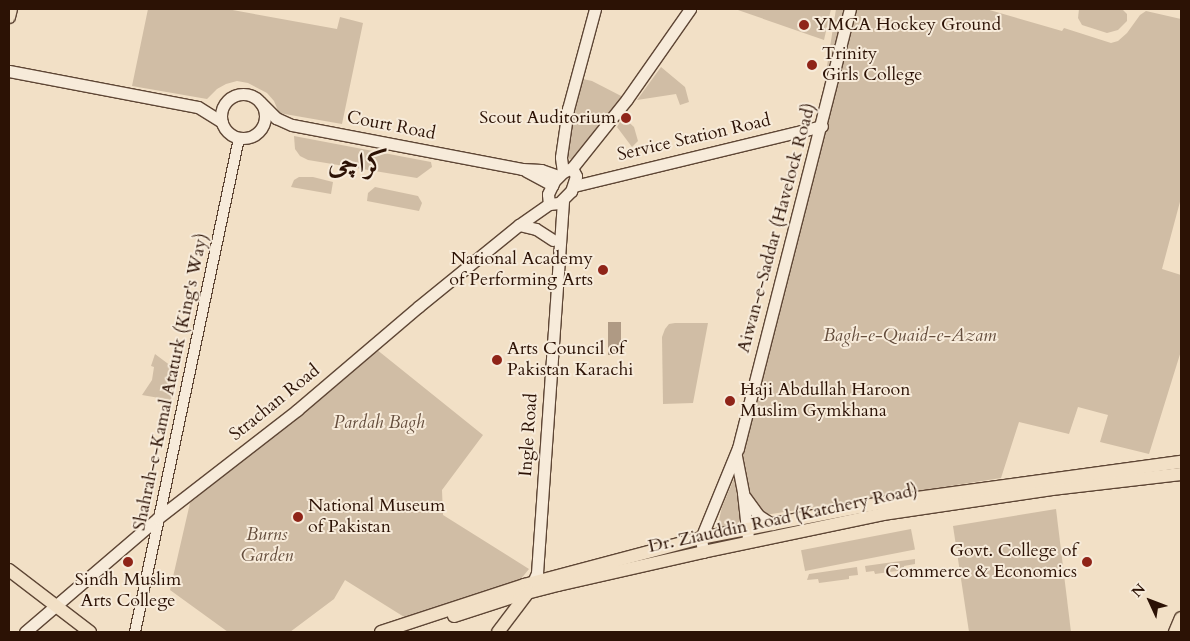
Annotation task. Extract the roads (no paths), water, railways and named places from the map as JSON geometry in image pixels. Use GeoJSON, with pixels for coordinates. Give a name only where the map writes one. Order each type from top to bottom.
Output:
{"type":"FeatureCollection","features":[{"type":"Feature","properties":{"kind":"main road"},"geometry":{"type":"LineString","coordinates":[[9,17],[11,9]]}},
{"type":"Feature","properties":{"kind":"main road"},"geometry":{"type":"LineString","coordinates":[[566,177],[561,157],[568,109],[595,9]]}},
{"type":"Feature","properties":{"kind":"main road"},"geometry":{"type":"LineString","coordinates":[[555,203],[548,198],[602,131],[690,9]]}},
{"type":"Feature","properties":{"kind":"main road","name":"Aiwan-e-Saddar (Havelock Road)"},"geometry":{"type":"LineString","coordinates":[[701,538],[736,456],[775,300],[822,126],[850,9]]}},
{"type":"Feature","properties":{"kind":"main road"},"geometry":{"type":"LineString","coordinates":[[9,71],[198,107],[209,106],[242,94],[250,95],[260,102],[264,115],[258,131]]}},
{"type":"Feature","properties":{"kind":"main road"},"geometry":{"type":"LineString","coordinates":[[233,97],[221,112],[222,122],[225,129],[239,138],[252,136],[272,125],[292,125]]}},
{"type":"Feature","properties":{"kind":"main road","name":"Court Road"},"geometry":{"type":"LineString","coordinates":[[260,102],[276,118],[292,125],[522,169],[541,170],[566,177]]}},
{"type":"Feature","properties":{"kind":"main road"},"geometry":{"type":"LineString","coordinates":[[198,107],[222,122]]}},
{"type":"Feature","properties":{"kind":"main road","name":"Service Station Road"},"geometry":{"type":"LineString","coordinates":[[566,177],[822,126]]}},
{"type":"Feature","properties":{"kind":"main road","name":"Strachan Road"},"geometry":{"type":"LineString","coordinates":[[25,632],[158,518],[297,410],[519,226],[555,203],[566,177]]}},
{"type":"Feature","properties":{"kind":"main road","name":"Ingle Road"},"geometry":{"type":"LineString","coordinates":[[526,589],[530,568],[554,240],[555,203]]}},
{"type":"Feature","properties":{"kind":"main road","name":"Ingle Road"},"geometry":{"type":"LineString","coordinates":[[526,589],[537,573],[555,203]]}},
{"type":"Feature","properties":{"kind":"main road"},"geometry":{"type":"LineString","coordinates":[[519,226],[536,229],[554,240]]}},
{"type":"Feature","properties":{"kind":"main road","name":"Aiwan-e-Saddar (Havelock Road)"},"geometry":{"type":"LineString","coordinates":[[736,456],[748,535]]}},
{"type":"Feature","properties":{"kind":"main road","name":"Dr. Ziauddin Road (Katchery Road)"},"geometry":{"type":"LineString","coordinates":[[399,632],[476,610],[526,589],[703,552],[772,524],[881,503],[1181,462]]}},
{"type":"Feature","properties":{"kind":"main road","name":"Dr. Ziauddin Road (Katchery Road)"},"geometry":{"type":"LineString","coordinates":[[381,632],[701,538],[748,535],[1052,489],[1181,474]]}},
{"type":"Feature","properties":{"kind":"main road"},"geometry":{"type":"LineString","coordinates":[[743,493],[758,515],[772,524]]}},
{"type":"Feature","properties":{"kind":"main road"},"geometry":{"type":"LineString","coordinates":[[701,538],[703,552]]}},
{"type":"Feature","properties":{"kind":"main road"},"geometry":{"type":"LineString","coordinates":[[9,570],[90,632]]}},
{"type":"Feature","properties":{"kind":"main road"},"geometry":{"type":"LineString","coordinates":[[490,632],[526,589]]}},
{"type":"Feature","properties":{"kind":"main road"},"geometry":{"type":"LineString","coordinates":[[498,632],[526,589]]}},
{"type":"Feature","properties":{"kind":"main road"},"geometry":{"type":"LineString","coordinates":[[1175,632],[1181,618]]}},
{"type":"Feature","properties":{"kind":"street","name":"Shahrah-e-Kamal Ataturk (King's Way)"},"geometry":{"type":"LineString","coordinates":[[135,632],[239,138]]}},
{"type":"Feature","properties":{"kind":"place","name":"YMCA Hockey Ground"},"geometry":{"type":"Point","coordinates":[804,25]}},
{"type":"Feature","properties":{"kind":"place","name":"Trinity Girls College"},"geometry":{"type":"Point","coordinates":[812,65]}},
{"type":"Feature","properties":{"kind":"place","name":"Scout Auditorium"},"geometry":{"type":"Point","coordinates":[626,118]}},
{"type":"Feature","properties":{"kind":"place","name":"National Academy of Performing Arts"},"geometry":{"type":"Point","coordinates":[603,270]}},
{"type":"Feature","properties":{"kind":"place","name":"Arts Council of Pakistan Karachi"},"geometry":{"type":"Point","coordinates":[497,360]}},
{"type":"Feature","properties":{"kind":"place","name":"Haji Abdullah Haroon Muslim Gymkhana"},"geometry":{"type":"Point","coordinates":[730,401]}},
{"type":"Feature","properties":{"kind":"place","name":"National Museum of Pakistan"},"geometry":{"type":"Point","coordinates":[298,517]}},
{"type":"Feature","properties":{"kind":"place","name":"Sindh Muslim Arts College"},"geometry":{"type":"Point","coordinates":[128,562]}},
{"type":"Feature","properties":{"kind":"place","name":"Govt. College of Commerce & Economics"},"geometry":{"type":"Point","coordinates":[1087,562]}},
{"type":"Feature","properties":{"kind":"district","name":"کراچی"},"geometry":{"type":"Point","coordinates":[358,163]}},
{"type":"Feature","properties":{"kind":"park label","name":"Bagh-e-Quaid-e-Azam"},"geometry":{"type":"Point","coordinates":[910,336]}},
{"type":"Feature","properties":{"kind":"park label","name":"Pardah Bagh"},"geometry":{"type":"Point","coordinates":[379,423]}},
{"type":"Feature","properties":{"kind":"park label","name":"Burns Garden"},"geometry":{"type":"Point","coordinates":[267,546]}}]}
